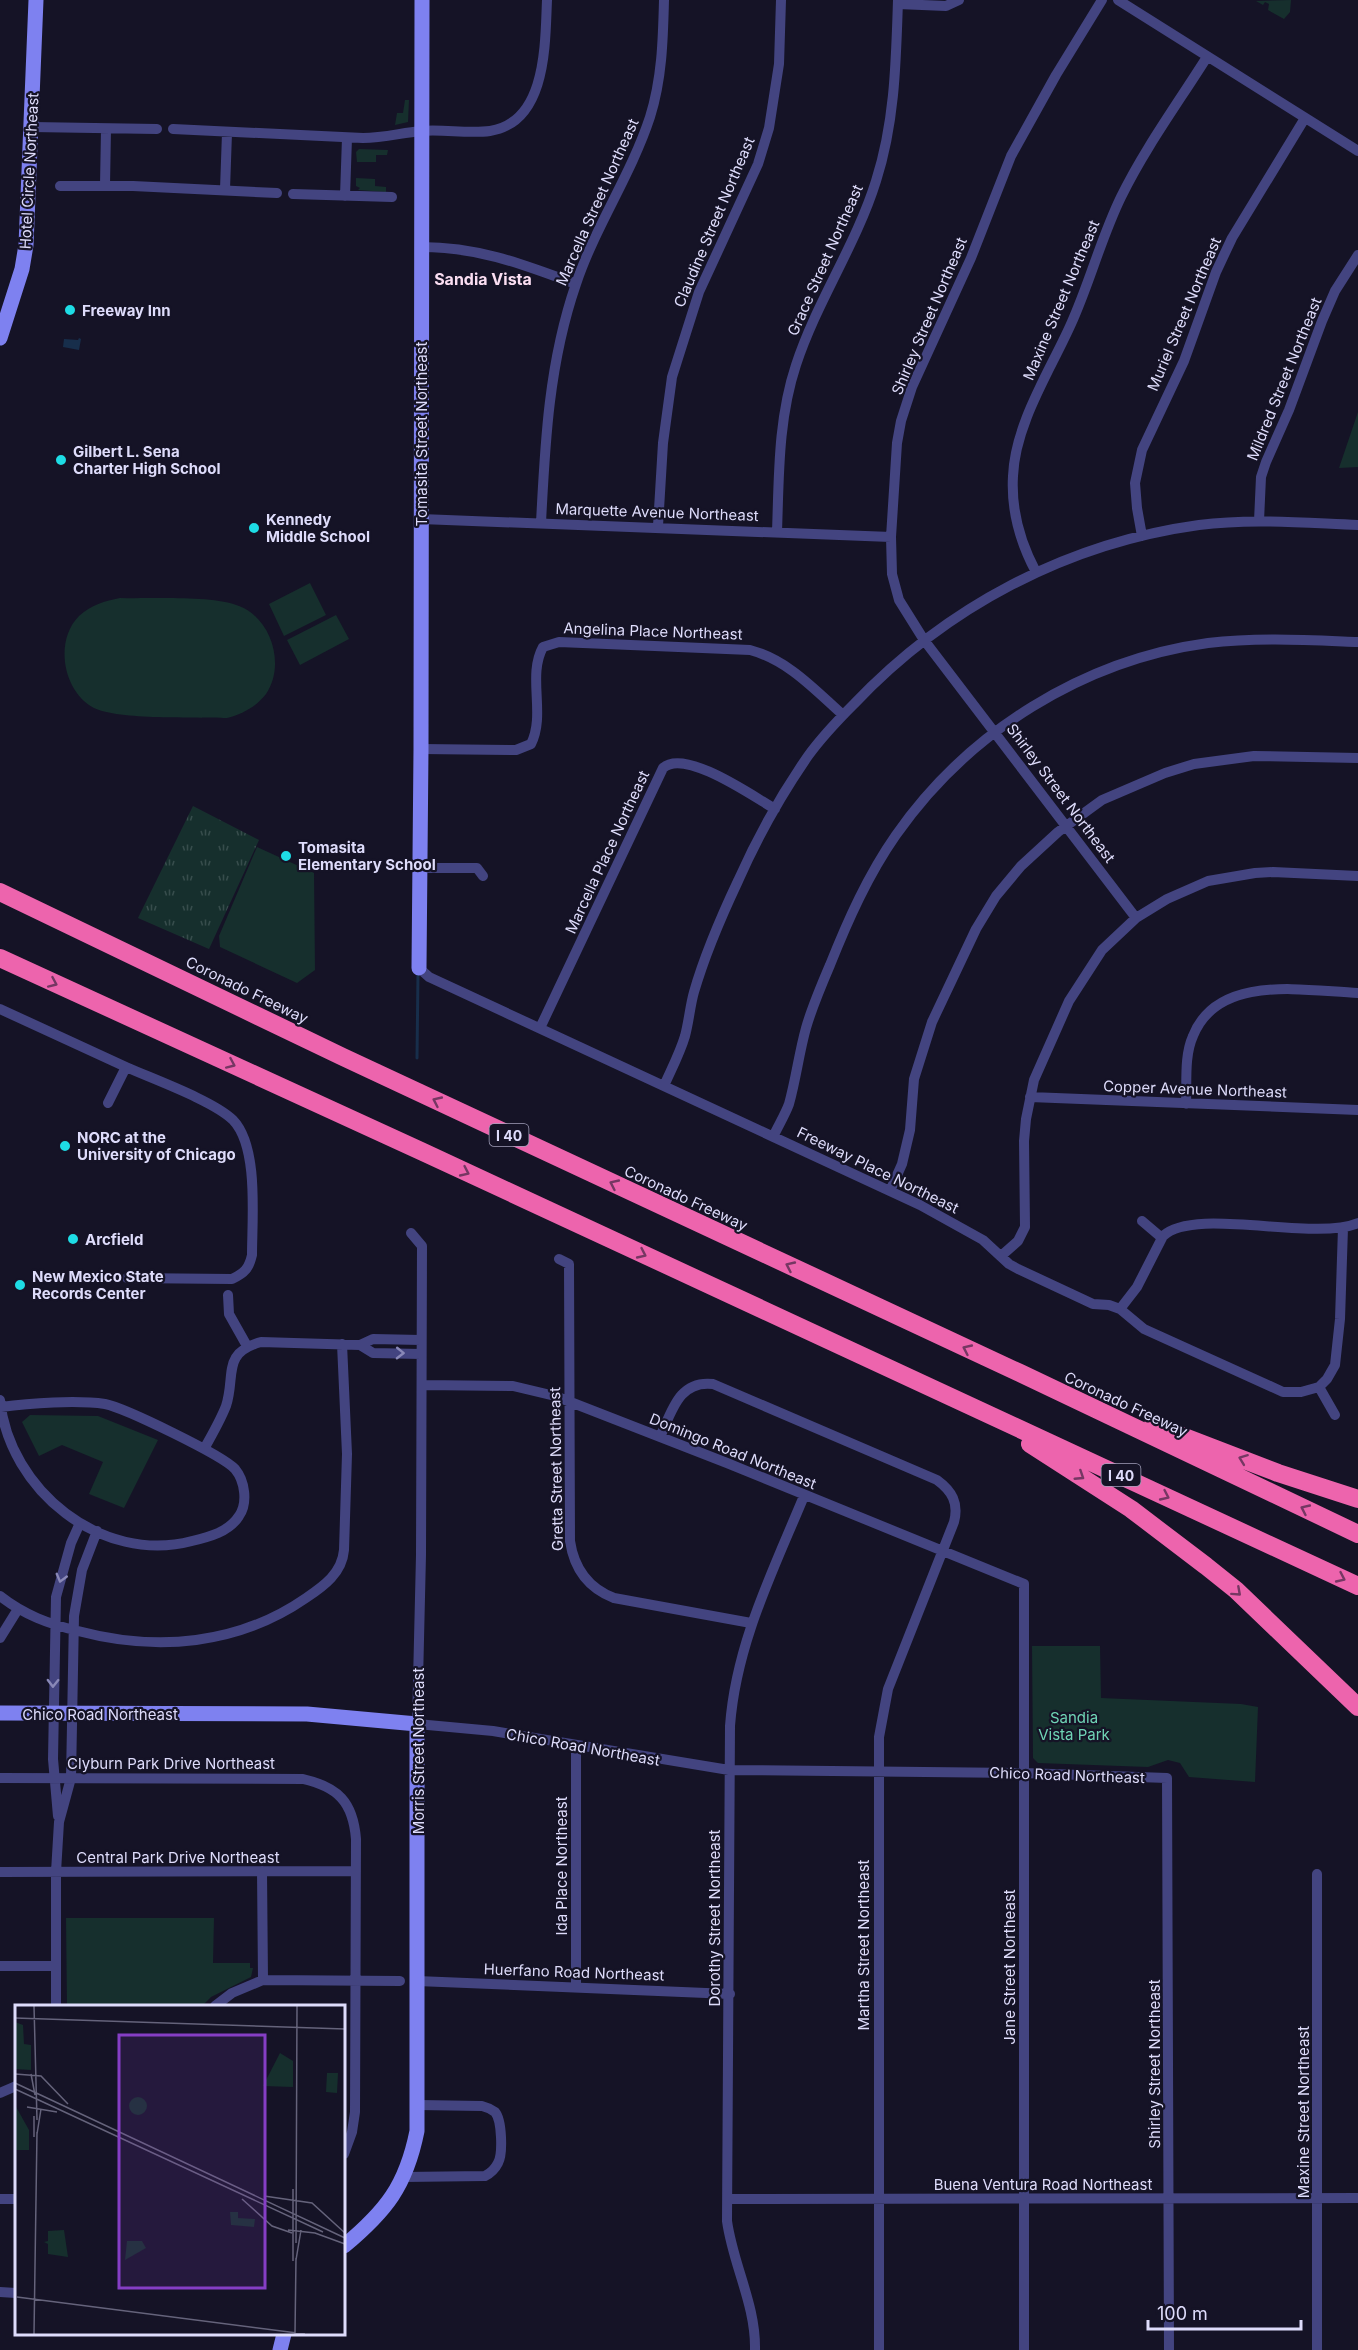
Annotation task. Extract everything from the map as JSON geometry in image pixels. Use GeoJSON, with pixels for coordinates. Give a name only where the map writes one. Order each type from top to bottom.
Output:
{"type":"FeatureCollection","features":[{"type":"Feature","properties":{"kind":"highway","name":"Coronado Freeway"},"geometry":{"type":"LineString","coordinates":[[0,892],[343,1057],[1020,1373],[1358,1534]]}},
{"type":"Feature","properties":{"kind":"highway","name":"I 40"},"geometry":{"type":"LineString","coordinates":[[0,958],[1358,1586]]}},
{"type":"Feature","properties":{"kind":"highway"},"geometry":{"type":"LineString","coordinates":[[883,1365],[1035,1447],[1131,1509],[1236,1590],[1358,1707]]}},
{"type":"Feature","properties":{"kind":"highway"},"geometry":{"type":"LineString","coordinates":[[1020,1373],[1278,1473],[1358,1499]]}},
{"type":"Feature","properties":{"kind":"street","name":"Hotel Circle Northeast"},"geometry":{"type":"LineString","coordinates":[[0,338],[24,257],[32,127],[36,0]]}},
{"type":"Feature","properties":{"kind":"street","name":"Tomasita Street Northeast"},"geometry":{"type":"LineString","coordinates":[[419,968],[422,0]]}},
{"type":"Feature","properties":{"kind":"street"},"geometry":{"type":"LineString","coordinates":[[173,129],[384,138],[421,131],[490,130],[511,124],[522,114],[537,89],[544,57],[547,0]]}},
{"type":"Feature","properties":{"kind":"street","name":"Marcella Street Northeast"},"geometry":{"type":"LineString","coordinates":[[541,523],[551,385],[561,334],[576,284],[597,231],[650,118],[661,68],[664,0]]}},
{"type":"Feature","properties":{"kind":"street","name":"Claudine Street Northeast"},"geometry":{"type":"LineString","coordinates":[[658,526],[663,443],[672,377],[699,292],[758,164],[769,128],[779,64],[781,0]]}},
{"type":"Feature","properties":{"kind":"street"},"geometry":{"type":"LineString","coordinates":[[898,2],[946,6],[959,0]]}},
{"type":"Feature","properties":{"kind":"street","name":"Shirley Street Northeast"},"geometry":{"type":"LineString","coordinates":[[1102,0],[1045,94],[1011,156],[971,258],[912,387],[897,443],[891,574],[904,610],[924,640],[1136,918]]}},
{"type":"Feature","properties":{"kind":"street"},"geometry":{"type":"LineString","coordinates":[[1118,0],[1358,151]]}},
{"type":"Feature","properties":{"kind":"street","name":"Grace Street Northeast"},"geometry":{"type":"LineString","coordinates":[[777,532],[779,460],[787,400],[795,366],[808,333],[867,206],[877,179],[891,112],[898,2]]}},
{"type":"Feature","properties":{"kind":"street","name":"Maxine Street Northeast"},"geometry":{"type":"LineString","coordinates":[[1036,572],[1020,536],[1012,500],[1012,474],[1017,444],[1072,321],[1121,196],[1141,160],[1207,57]]}},
{"type":"Feature","properties":{"kind":"street","name":"Muriel Street Northeast"},"geometry":{"type":"LineString","coordinates":[[1143,536],[1135,483],[1142,450],[1184,361],[1216,272],[1232,238],[1305,118]]}},
{"type":"Feature","properties":{"kind":"street"},"geometry":{"type":"LineString","coordinates":[[32,127],[156,129]]}},
{"type":"Feature","properties":{"kind":"street"},"geometry":{"type":"LineString","coordinates":[[105,185],[106,129]]}},
{"type":"Feature","properties":{"kind":"street"},"geometry":{"type":"LineString","coordinates":[[225,189],[227,133]]}},
{"type":"Feature","properties":{"kind":"street"},"geometry":{"type":"LineString","coordinates":[[345,196],[347,138]]}},
{"type":"Feature","properties":{"kind":"street"},"geometry":{"type":"LineString","coordinates":[[60,186],[105,185],[277,193]]}},
{"type":"Feature","properties":{"kind":"street"},"geometry":{"type":"LineString","coordinates":[[294,194],[392,197]]}},
{"type":"Feature","properties":{"kind":"street"},"geometry":{"type":"LineString","coordinates":[[421,247],[447,247],[492,255],[576,284]]}},
{"type":"Feature","properties":{"kind":"street","name":"Mildred Street Northeast"},"geometry":{"type":"LineString","coordinates":[[1259,521],[1261,477],[1266,462],[1298,388],[1335,291],[1358,255]]}},
{"type":"Feature","properties":{"kind":"street","name":"Marquette Avenue Northeast"},"geometry":{"type":"LineString","coordinates":[[421,519],[658,526],[891,537]]}},
{"type":"Feature","properties":{"kind":"street"},"geometry":{"type":"LineString","coordinates":[[663,1086],[684,1036],[694,993],[709,947],[739,879],[775,809],[809,755],[843,715],[881,676],[924,640],[963,611],[1006,586],[1091,551],[1143,536],[1200,525],[1259,521],[1358,525]]}},
{"type":"Feature","properties":{"kind":"street"},"geometry":{"type":"LineString","coordinates":[[773,1137],[788,1106],[813,1004],[861,895],[876,867],[896,835],[928,795],[958,764],[995,732],[1067,686],[1165,651],[1207,643],[1249,639],[1358,642]]}},
{"type":"Feature","properties":{"kind":"street","name":"Angelina Place Northeast"},"geometry":{"type":"LineString","coordinates":[[421,749],[516,750],[531,744],[536,727],[537,660],[543,646],[560,642],[750,650],[768,655],[790,668],[843,715]]}},
{"type":"Feature","properties":{"kind":"street"},"geometry":{"type":"LineString","coordinates":[[890,1191],[902,1164],[910,1130],[914,1079],[932,1022],[953,975],[996,896],[1021,866],[1066,825],[1102,800],[1133,785],[1194,764],[1254,756],[1358,758]]}},
{"type":"Feature","properties":{"kind":"street","name":"Marcella Place Northeast"},"geometry":{"type":"LineString","coordinates":[[540,1028],[666,765],[679,764],[712,772],[775,809]]}},
{"type":"Feature","properties":{"kind":"street"},"geometry":{"type":"LineString","coordinates":[[420,868],[477,868],[483,876]]}},
{"type":"Feature","properties":{"kind":"street"},"geometry":{"type":"LineString","coordinates":[[1001,1256],[1018,1241],[1025,1227],[1024,1141],[1034,1080],[1079,983],[1102,950],[1136,918],[1194,886],[1222,878],[1274,872],[1358,876]]}},
{"type":"Feature","properties":{"kind":"street","name":"Freeway Place Northeast"},"geometry":{"type":"LineString","coordinates":[[419,968],[429,977],[890,1191],[961,1227],[1018,1269],[1093,1304],[1109,1305],[1120,1309],[1144,1329],[1283,1392],[1301,1392],[1319,1387]]}},
{"type":"Feature","properties":{"kind":"street"},"geometry":{"type":"LineString","coordinates":[[1186,1104],[1189,1049],[1192,1037],[1204,1018],[1214,1008],[1240,993],[1257,990],[1358,993]]}},
{"type":"Feature","properties":{"kind":"street"},"geometry":{"type":"LineString","coordinates":[[0,1009],[221,1110],[234,1121],[240,1130],[248,1157],[252,1238],[249,1266],[244,1273],[232,1279],[127,1278]]}},
{"type":"Feature","properties":{"kind":"street"},"geometry":{"type":"LineString","coordinates":[[108,1103],[126,1066]]}},
{"type":"Feature","properties":{"kind":"street","name":"Copper Avenue Northeast"},"geometry":{"type":"LineString","coordinates":[[1030,1097],[1358,1110]]}},
{"type":"Feature","properties":{"kind":"street"},"geometry":{"type":"LineString","coordinates":[[1142,1221],[1162,1238]]}},
{"type":"Feature","properties":{"kind":"street"},"geometry":{"type":"LineString","coordinates":[[1120,1309],[1137,1287],[1162,1238],[1170,1230],[1196,1224],[1343,1228],[1358,1223]]}},
{"type":"Feature","properties":{"kind":"street"},"geometry":{"type":"LineString","coordinates":[[1335,1415],[1319,1387],[1331,1373],[1337,1355],[1343,1228]]}},
{"type":"Feature","properties":{"kind":"street","name":"Morris Street Northeast"},"geometry":{"type":"LineString","coordinates":[[345,2245],[368,2226],[389,2203],[404,2177],[417,2131],[417,1725],[422,1246],[411,1233]]}},
{"type":"Feature","properties":{"kind":"street","name":"Gretta Street Northeast"},"geometry":{"type":"LineString","coordinates":[[559,1259],[569,1264],[570,1541],[573,1558],[585,1579],[597,1590],[614,1598],[752,1623]]}},
{"type":"Feature","properties":{"kind":"street"},"geometry":{"type":"LineString","coordinates":[[228,1295],[229,1314],[247,1346]]}},
{"type":"Feature","properties":{"kind":"street"},"geometry":{"type":"LineString","coordinates":[[360,1345],[373,1339],[421,1340]]}},
{"type":"Feature","properties":{"kind":"street"},"geometry":{"type":"LineString","coordinates":[[204,1449],[226,1405],[233,1362],[247,1346],[261,1342],[342,1344],[360,1345],[374,1353],[421,1354]]}},
{"type":"Feature","properties":{"kind":"street"},"geometry":{"type":"LineString","coordinates":[[0,1596],[18,1609],[54,1625],[114,1640],[149,1644],[185,1643],[224,1636],[268,1620],[290,1609],[319,1589],[336,1574],[344,1550],[344,1496],[347,1461],[342,1344]]}},
{"type":"Feature","properties":{"kind":"street","name":"Martha Street Northeast"},"geometry":{"type":"LineString","coordinates":[[660,1437],[675,1404],[684,1391],[699,1384],[720,1386],[937,1480],[954,1498],[956,1510],[954,1522],[888,1689],[881,1725],[878,1773],[879,2350]]}},
{"type":"Feature","properties":{"kind":"street","name":"Domingo Road Northeast"},"geometry":{"type":"LineString","coordinates":[[422,1385],[513,1386],[569,1401],[1024,1584]]}},
{"type":"Feature","properties":{"kind":"street"},"geometry":{"type":"LineString","coordinates":[[0,1400],[1,1407],[11,1442],[28,1476],[52,1504],[80,1523],[97,1531],[137,1543],[153,1545],[188,1543],[220,1533],[239,1517],[243,1504],[243,1486],[234,1468],[204,1449],[126,1412],[108,1405],[37,1404],[1,1407]]}},
{"type":"Feature","properties":{"kind":"street","name":"Dorothy Street Northeast"},"geometry":{"type":"LineString","coordinates":[[755,2350],[752,2312],[730,2238],[728,2199],[729,1770],[733,1690],[752,1623],[804,1496]]}},
{"type":"Feature","properties":{"kind":"street"},"geometry":{"type":"LineString","coordinates":[[56,2005],[56,1872],[59,1822],[53,1778],[54,1625],[60,1577],[80,1523]]}},
{"type":"Feature","properties":{"kind":"street"},"geometry":{"type":"LineString","coordinates":[[59,1822],[71,1778],[73,1630],[76,1602],[82,1570],[97,1531]]}},
{"type":"Feature","properties":{"kind":"street","name":"Jane Street Northeast"},"geometry":{"type":"LineString","coordinates":[[1024,1584],[1024,2350]]}},
{"type":"Feature","properties":{"kind":"street"},"geometry":{"type":"LineString","coordinates":[[0,1638],[18,1609]]}},
{"type":"Feature","properties":{"kind":"street","name":"Chico Road Northeast"},"geometry":{"type":"LineString","coordinates":[[0,1713],[307,1714],[493,1731],[729,1770],[1024,1773],[1167,1778]]}},
{"type":"Feature","properties":{"kind":"street","name":"Ida Place Northeast"},"geometry":{"type":"LineString","coordinates":[[576,1745],[576,1986]]}},
{"type":"Feature","properties":{"kind":"street","name":"Clyburn Park Drive Northeast"},"geometry":{"type":"LineString","coordinates":[[0,1778],[292,1778],[318,1783],[338,1794],[345,1802],[355,1828],[356,1871]]}},
{"type":"Feature","properties":{"kind":"street","name":"Shirley Street Northeast"},"geometry":{"type":"LineString","coordinates":[[1167,1778],[1168,2350]]}},
{"type":"Feature","properties":{"kind":"street"},"geometry":{"type":"LineString","coordinates":[[262,1871],[263,1980]]}},
{"type":"Feature","properties":{"kind":"street"},"geometry":{"type":"LineString","coordinates":[[345,2152],[354,2122],[349,2093],[355,1980],[356,1871]]}},
{"type":"Feature","properties":{"kind":"street","name":"Central Park Drive Northeast"},"geometry":{"type":"LineString","coordinates":[[0,1872],[356,1871]]}},
{"type":"Feature","properties":{"kind":"street","name":"Maxine Street Northeast"},"geometry":{"type":"LineString","coordinates":[[1317,1874],[1317,2350]]}},
{"type":"Feature","properties":{"kind":"street"},"geometry":{"type":"LineString","coordinates":[[0,1966],[56,1966]]}},
{"type":"Feature","properties":{"kind":"street"},"geometry":{"type":"LineString","coordinates":[[217,2005],[232,1993],[263,1980],[400,1981]]}},
{"type":"Feature","properties":{"kind":"street","name":"Huerfano Road Northeast"},"geometry":{"type":"LineString","coordinates":[[417,1981],[730,1994]]}},
{"type":"Feature","properties":{"kind":"street"},"geometry":{"type":"LineString","coordinates":[[0,2093],[15,2086]]}},
{"type":"Feature","properties":{"kind":"street"},"geometry":{"type":"LineString","coordinates":[[404,2177],[485,2176],[495,2168],[500,2158],[499,2121],[489,2108],[418,2105]]}},
{"type":"Feature","properties":{"kind":"street","name":"Buena Ventura Road Northeast"},"geometry":{"type":"LineString","coordinates":[[728,2199],[1358,2198]]}},
{"type":"Feature","properties":{"kind":"street"},"geometry":{"type":"LineString","coordinates":[[0,2292],[15,2293]]}},
{"type":"Feature","properties":{"kind":"street"},"geometry":{"type":"LineString","coordinates":[[280,2350],[284,2335]]}},
{"type":"Feature","properties":{"kind":"green space"},"geometry":{"type":"Polygon","coordinates":[[[1291,0],[1290,12],[1284,19],[1268,10],[1269,4],[1265,2],[1263,5],[1256,1],[1291,0]]]}},
{"type":"Feature","properties":{"kind":"green space"},"geometry":{"type":"Polygon","coordinates":[[[405,100],[409,100],[408,122],[395,125],[397,113],[403,113],[405,100]]]}},
{"type":"Feature","properties":{"kind":"green space"},"geometry":{"type":"Polygon","coordinates":[[[359,149],[388,150],[387,155],[376,155],[376,162],[357,162],[356,152],[359,149]]]}},
{"type":"Feature","properties":{"kind":"green space"},"geometry":{"type":"Polygon","coordinates":[[[356,178],[375,179],[375,186],[386,187],[386,192],[358,190],[360,188],[356,186],[356,178]]]}},
{"type":"Feature","properties":{"kind":"green space"},"geometry":{"type":"Polygon","coordinates":[[[1358,412],[1358,467],[1339,468],[1358,412]]]}},
{"type":"Feature","properties":{"kind":"green space"},"geometry":{"type":"Polygon","coordinates":[[[310,583],[326,615],[284,636],[269,604],[310,583]]]}},
{"type":"Feature","properties":{"kind":"green space"},"geometry":{"type":"Polygon","coordinates":[[[120,598],[213,600],[239,606],[250,612],[267,631],[275,657],[275,670],[266,694],[258,703],[227,718],[139,716],[105,712],[94,708],[83,700],[69,678],[65,652],[66,639],[71,626],[84,612],[98,604],[120,598]]]}},
{"type":"Feature","properties":{"kind":"green space"},"geometry":{"type":"Polygon","coordinates":[[[336,615],[349,639],[300,665],[287,640],[336,615]]]}},
{"type":"Feature","properties":{"kind":"green space"},"geometry":{"type":"Polygon","coordinates":[[[193,806],[259,840],[209,949],[138,918],[193,806]]]}},
{"type":"Feature","properties":{"kind":"green space"},"geometry":{"type":"Polygon","coordinates":[[[257,847],[314,873],[315,970],[297,983],[220,947],[219,936],[257,847]]]}},
{"type":"Feature","properties":{"kind":"green space"},"geometry":{"type":"Polygon","coordinates":[[[30,1415],[98,1416],[158,1440],[124,1508],[89,1494],[103,1462],[62,1445],[39,1456],[22,1422],[30,1415]]]}},
{"type":"Feature","properties":{"kind":"green space","name":"Sandia Vista Park"},"geometry":{"type":"Polygon","coordinates":[[[1032,1646],[1100,1646],[1101,1698],[1241,1704],[1258,1707],[1255,1782],[1189,1777],[1180,1763],[1168,1760],[1148,1767],[1038,1763],[1033,1758],[1032,1646]]]}},
{"type":"Feature","properties":{"kind":"green space"},"geometry":{"type":"Polygon","coordinates":[[[66,1918],[214,1918],[213,1963],[250,1963],[250,1968],[253,1968],[251,1977],[211,1997],[203,2005],[67,2005],[66,1918]]]}},
{"type":"Feature","properties":{"kind":"water"},"geometry":{"type":"Polygon","coordinates":[[[64,339],[78,340],[81,339],[79,350],[63,347],[64,339]]]}},
{"type":"Feature","properties":{"kind":"waterway"},"geometry":{"type":"LineString","coordinates":[[417,1058],[418,973]]}},
{"type":"Feature","properties":{"kind":"place","name":"Freeway Inn"},"geometry":{"type":"Point","coordinates":[70,310]}},
{"type":"Feature","properties":{"kind":"place","name":"Gilbert L. Sena Charter High School"},"geometry":{"type":"Point","coordinates":[61,460]}},
{"type":"Feature","properties":{"kind":"place","name":"Kennedy Middle School"},"geometry":{"type":"Point","coordinates":[254,528]}},
{"type":"Feature","properties":{"kind":"place","name":"Tomasita Elementary School"},"geometry":{"type":"Point","coordinates":[286,856]}},
{"type":"Feature","properties":{"kind":"place","name":"NORC at the University of Chicago"},"geometry":{"type":"Point","coordinates":[65,1146]}},
{"type":"Feature","properties":{"kind":"place","name":"Arcfield"},"geometry":{"type":"Point","coordinates":[73,1239]}},
{"type":"Feature","properties":{"kind":"place","name":"New Mexico State Records Center"},"geometry":{"type":"Point","coordinates":[20,1285]}},
{"type":"Feature","properties":{"kind":"district","name":"Sandia Vista"},"geometry":{"type":"Point","coordinates":[483,279]}}]}
